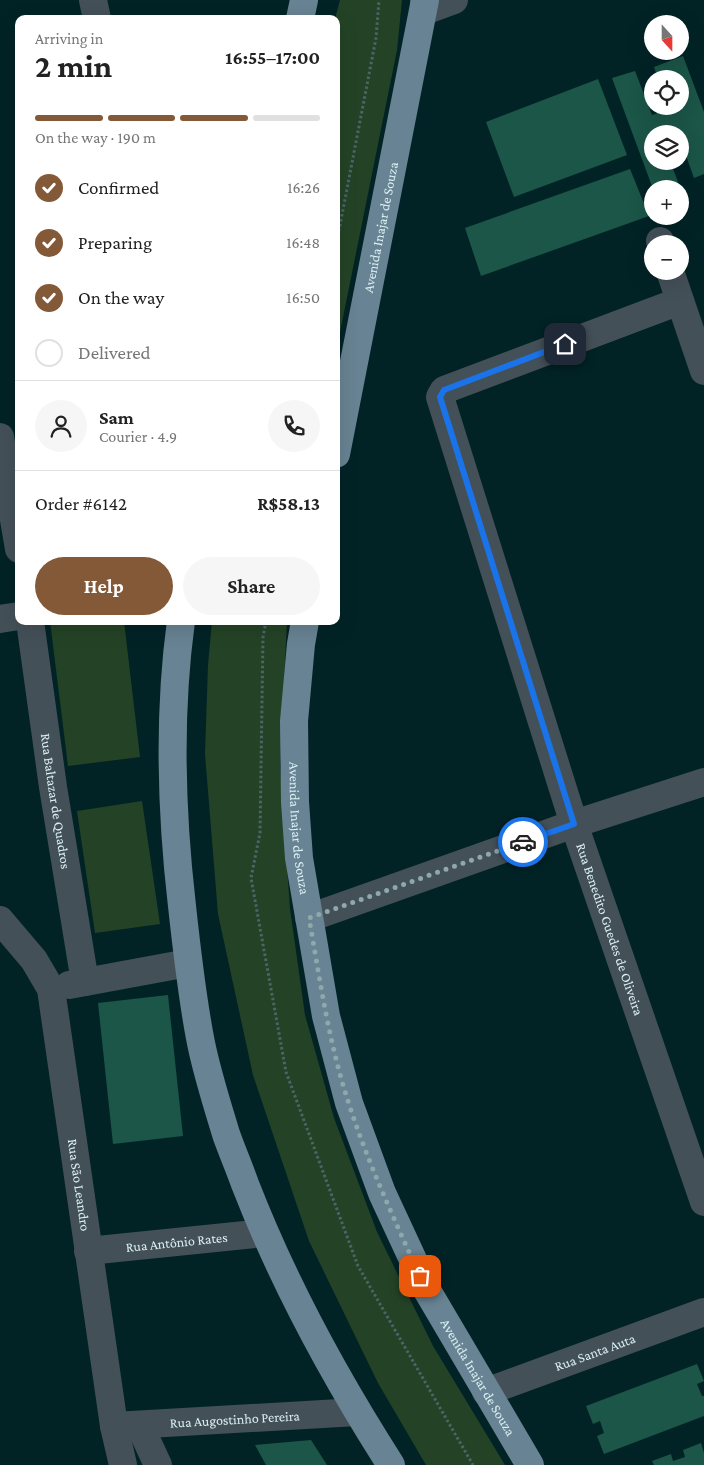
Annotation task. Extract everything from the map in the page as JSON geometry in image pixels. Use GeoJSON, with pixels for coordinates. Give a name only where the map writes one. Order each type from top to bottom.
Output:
{"type":"FeatureCollection","features":[{"type":"Feature","properties":{"kind":"main road"},"geometry":{"type":"LineString","coordinates":[[301,15],[304,0]]}},
{"type":"Feature","properties":{"kind":"main road","name":"Avenida Inajar de Souza"},"geometry":{"type":"LineString","coordinates":[[340,434],[411,78],[402,45],[420,3]]}},
{"type":"Feature","properties":{"kind":"main road"},"geometry":{"type":"LineString","coordinates":[[180,625],[171,745],[176,854],[188,963],[202,1045],[224,1126],[264,1233],[304,1314],[357,1412],[391,1465]]}},
{"type":"Feature","properties":{"kind":"main road","name":"Avenida Inajar de Souza"},"geometry":{"type":"LineString","coordinates":[[304,625],[294,721],[294,802],[298,858],[326,1016],[349,1103],[376,1175],[428,1292],[530,1465]]}},
{"type":"Feature","properties":{"kind":"street"},"geometry":{"type":"LineString","coordinates":[[93,0],[96,15]]}},
{"type":"Feature","properties":{"kind":"street"},"geometry":{"type":"LineString","coordinates":[[309,15],[315,0]]}},
{"type":"Feature","properties":{"kind":"street"},"geometry":{"type":"LineString","coordinates":[[420,3],[454,0]]}},
{"type":"Feature","properties":{"kind":"street"},"geometry":{"type":"LineString","coordinates":[[673,280],[704,371]]}},
{"type":"Feature","properties":{"kind":"street","name":"Rua Benedito Guedes de Oliveira"},"geometry":{"type":"LineString","coordinates":[[680,301],[444,390],[440,397],[574,824],[704,1202]]}},
{"type":"Feature","properties":{"kind":"street"},"geometry":{"type":"LineString","coordinates":[[0,437],[15,525]]}},
{"type":"Feature","properties":{"kind":"street"},"geometry":{"type":"LineString","coordinates":[[0,619],[15,617]]}},
{"type":"Feature","properties":{"kind":"street","name":"Rua Baltazar de Quadros"},"geometry":{"type":"LineString","coordinates":[[31,625],[53,787],[85,982]]}},
{"type":"Feature","properties":{"kind":"street"},"geometry":{"type":"LineString","coordinates":[[309,918],[574,824],[704,782]]}},
{"type":"Feature","properties":{"kind":"street","name":"Rua São Leandro"},"geometry":{"type":"LineString","coordinates":[[0,920],[34,960],[51,989],[88,1251],[127,1426],[123,1465]]}},
{"type":"Feature","properties":{"kind":"street"},"geometry":{"type":"LineString","coordinates":[[51,989],[188,963]]}},
{"type":"Feature","properties":{"kind":"street","name":"Rua Antônio Rates"},"geometry":{"type":"LineString","coordinates":[[88,1251],[264,1233]]}},
{"type":"Feature","properties":{"kind":"street","name":"Rua Santa Auta"},"geometry":{"type":"LineString","coordinates":[[486,1392],[704,1312]]}},
{"type":"Feature","properties":{"kind":"street","name":"Rua Augostinho Pereira"},"geometry":{"type":"LineString","coordinates":[[127,1426],[357,1412]]}},
{"type":"Feature","properties":{"kind":"street"},"geometry":{"type":"LineString","coordinates":[[127,1426],[158,1465]]}},
{"type":"Feature","properties":{"kind":"path"},"geometry":{"type":"LineString","coordinates":[[340,225],[376,38],[379,0]]}},
{"type":"Feature","properties":{"kind":"green space"},"geometry":{"type":"Polygon","coordinates":[[[340,0],[402,0],[397,50],[340,332],[340,15],[336,15],[340,0]]]}},
{"type":"Feature","properties":{"kind":"green space"},"geometry":{"type":"Polygon","coordinates":[[[50,625],[124,625],[140,757],[68,766],[50,625]]]}},
{"type":"Feature","properties":{"kind":"green space"},"geometry":{"type":"Polygon","coordinates":[[[212,625],[287,625],[280,766],[290,909],[305,1015],[334,1118],[377,1232],[433,1346],[505,1465],[426,1465],[378,1383],[309,1241],[253,1075],[218,914],[205,754],[208,665],[212,625]]]}},
{"type":"Feature","properties":{"kind":"green space"},"geometry":{"type":"Polygon","coordinates":[[[142,801],[160,924],[95,933],[77,811],[142,801]]]}},
{"type":"Feature","properties":{"kind":"building"},"geometry":{"type":"Polygon","coordinates":[[[672,60],[684,60],[688,70],[655,70],[654,67],[672,60]]]}},
{"type":"Feature","properties":{"kind":"building"},"geometry":{"type":"Polygon","coordinates":[[[635,71],[644,94],[644,115],[689,115],[689,72],[704,112],[704,174],[694,178],[689,164],[689,125],[644,125],[644,165],[612,78],[635,71]]]}},
{"type":"Feature","properties":{"kind":"building"},"geometry":{"type":"Polygon","coordinates":[[[598,79],[627,155],[514,197],[486,122],[598,79]]]}},
{"type":"Feature","properties":{"kind":"building"},"geometry":{"type":"Polygon","coordinates":[[[630,169],[644,204],[644,218],[481,276],[465,228],[630,169]]]}},
{"type":"Feature","properties":{"kind":"building"},"geometry":{"type":"Polygon","coordinates":[[[646,170],[673,170],[677,180],[650,180],[646,170]]]}},
{"type":"Feature","properties":{"kind":"building"},"geometry":{"type":"Polygon","coordinates":[[[168,995],[183,1136],[113,1144],[98,1003],[168,995]]]}},
{"type":"Feature","properties":{"kind":"building"},"geometry":{"type":"Polygon","coordinates":[[[697,1364],[704,1381],[697,1384],[702,1396],[704,1396],[704,1416],[604,1454],[597,1436],[604,1433],[600,1421],[593,1424],[586,1406],[697,1364]]]}},
{"type":"Feature","properties":{"kind":"building"},"geometry":{"type":"Polygon","coordinates":[[[311,1440],[327,1465],[266,1465],[255,1445],[311,1440]]]}},
{"type":"Feature","properties":{"kind":"building"},"geometry":{"type":"Polygon","coordinates":[[[701,1443],[704,1453],[704,1465],[654,1465],[652,1461],[671,1454],[673,1461],[685,1457],[683,1450],[701,1443]]]}},
{"type":"Feature","properties":{"kind":"way so far"},"geometry":{"type":"LineString","coordinates":[[420,1276],[382,1193],[349,1103],[326,1016],[309,918],[523,842]]}},
{"type":"Feature","properties":{"kind":"route"},"geometry":{"type":"LineString","coordinates":[[523,842],[574,824],[440,397],[444,390],[565,344]]}}]}
